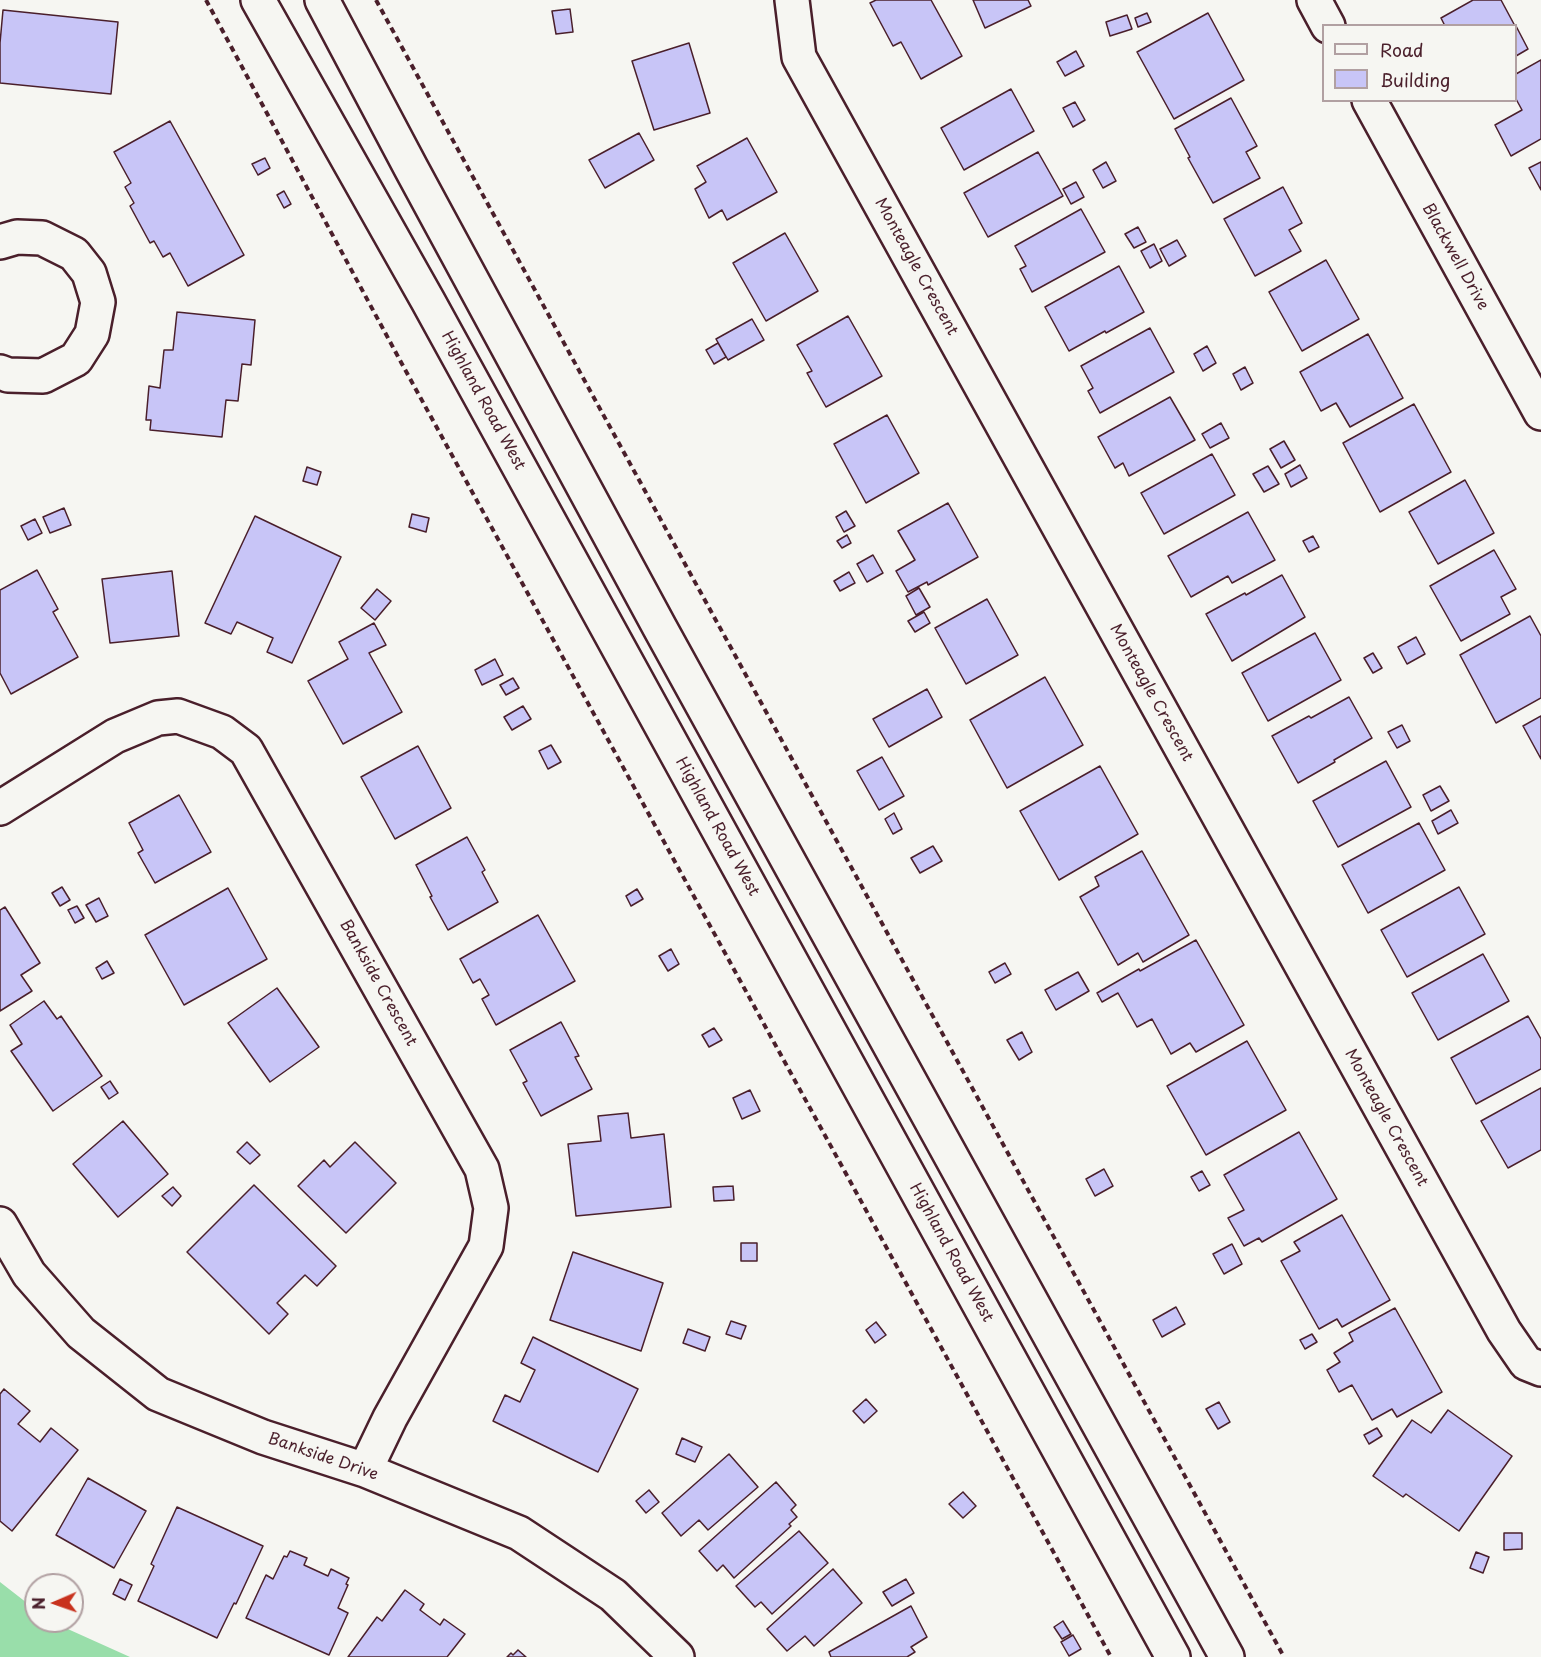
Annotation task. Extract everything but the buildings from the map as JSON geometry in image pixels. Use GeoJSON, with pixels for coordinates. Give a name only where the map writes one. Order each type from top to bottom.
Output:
{"type":"FeatureCollection","features":[{"type":"Feature","properties":{"kind":"street","name":"Highland Road West"},"geometry":{"type":"LineString","coordinates":[[258,0],[428,301],[1173,1657]]}},
{"type":"Feature","properties":{"kind":"street"},"geometry":{"type":"LineString","coordinates":[[322,0],[655,617],[1227,1657]]}},
{"type":"Feature","properties":{"kind":"street","name":"Monteagle Crescent"},"geometry":{"type":"LineString","coordinates":[[792,0],[800,57],[805,67],[1504,1331],[1526,1362],[1541,1369]]}},
{"type":"Feature","properties":{"kind":"street"},"geometry":{"type":"LineString","coordinates":[[1314,0],[1327,24]]}},
{"type":"Feature","properties":{"kind":"street","name":"Blackwell Drive"},"geometry":{"type":"LineString","coordinates":[[1370,102],[1541,413]]}},
{"type":"Feature","properties":{"kind":"street"},"geometry":{"type":"LineString","coordinates":[[0,242],[17,237],[42,238],[74,254],[89,273],[98,302],[92,334],[76,359],[43,376],[8,375],[0,372]]}},
{"type":"Feature","properties":{"kind":"street","name":"Bankside Crescent"},"geometry":{"type":"LineString","coordinates":[[0,808],[115,736],[158,718],[178,717],[222,732],[246,750],[482,1169],[491,1208],[486,1246],[390,1418],[365,1470]]}},
{"type":"Feature","properties":{"kind":"street","name":"Bankside Drive"},"geometry":{"type":"LineString","coordinates":[[0,1224],[29,1274],[81,1333],[158,1394],[263,1437],[365,1470],[519,1533],[613,1595],[677,1657]]}},
{"type":"Feature","properties":{"kind":"path"},"geometry":{"type":"LineString","coordinates":[[206,0],[408,375],[1111,1657]]}},
{"type":"Feature","properties":{"kind":"path"},"geometry":{"type":"LineString","coordinates":[[376,0],[1284,1657]]}},
{"type":"Feature","properties":{"kind":"green space"},"geometry":{"type":"Polygon","coordinates":[[[0,1582],[24,1601],[24,1633],[77,1633],[130,1657],[0,1657],[0,1582]]]}}]}
